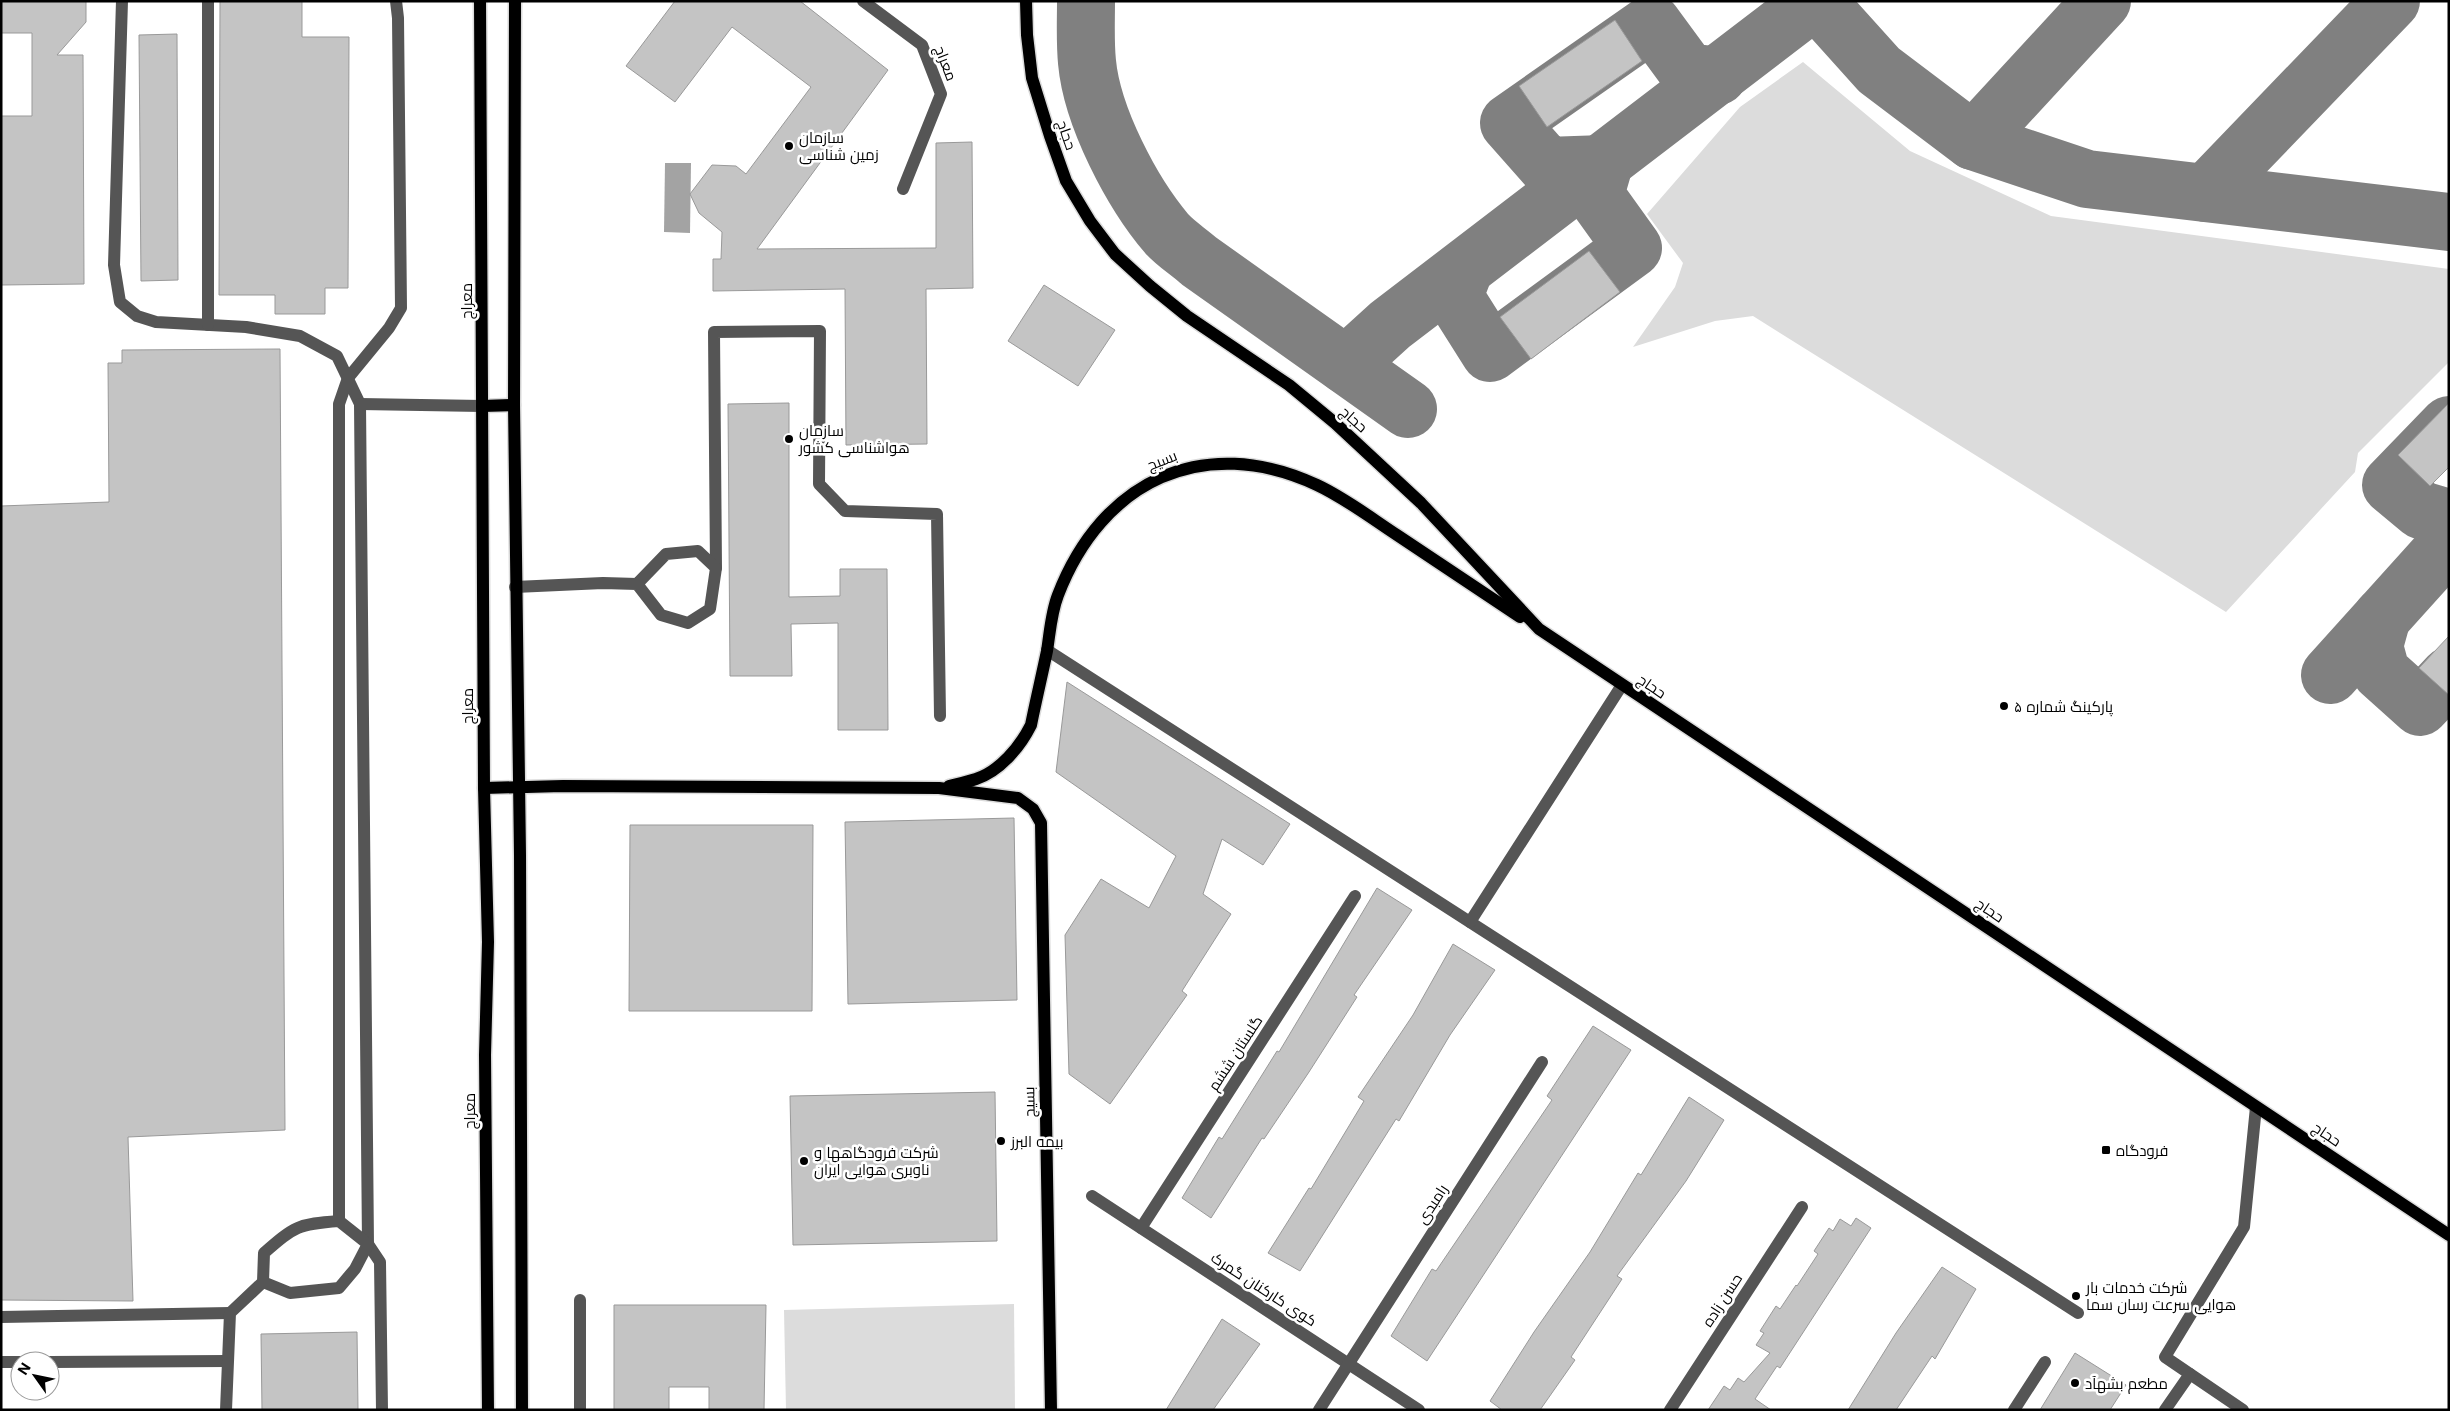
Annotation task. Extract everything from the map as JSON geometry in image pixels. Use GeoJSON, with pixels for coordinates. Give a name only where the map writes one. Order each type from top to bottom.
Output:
{"type":"FeatureCollection","features":[{"type":"Feature","properties":{"kind":"main road","name":"معراج"},"geometry":{"type":"LineString","coordinates":[[480,1],[484,788],[488,942],[485,1055],[488,1410]]}},
{"type":"Feature","properties":{"kind":"main road"},"geometry":{"type":"LineString","coordinates":[[515,1],[514,405],[522,1410]]}},
{"type":"Feature","properties":{"kind":"main road","name":"حجاج"},"geometry":{"type":"LineString","coordinates":[[1026,1],[1027,35],[1032,78],[1050,136],[1066,181],[1090,221],[1115,254],[1187,316],[1289,385],[1335,423],[1421,503],[1539,629],[2449,1236]]}},
{"type":"Feature","properties":{"kind":"main road"},"geometry":{"type":"LineString","coordinates":[[482,406],[514,405]]}},
{"type":"Feature","properties":{"kind":"main road","name":"بسیج"},"geometry":{"type":"LineString","coordinates":[[939,788],[977,779],[1012,754],[1024,740],[1031,725],[1057,596],[1084,544],[1102,520],[1126,497],[1157,477],[1188,467],[1218,464],[1250,465],[1282,472],[1317,485],[1351,504],[1539,629]]}},
{"type":"Feature","properties":{"kind":"main road"},"geometry":{"type":"LineString","coordinates":[[484,788],[939,788]]}},
{"type":"Feature","properties":{"kind":"main road","name":"بسیج"},"geometry":{"type":"LineString","coordinates":[[939,788],[1018,798],[1033,809],[1041,823],[1051,1410]]}},
{"type":"Feature","properties":{"kind":"street"},"geometry":{"type":"LineString","coordinates":[[122,1],[114,265],[120,302],[137,316],[156,322],[246,327],[300,336],[337,356],[360,404],[368,1244],[355,1269],[339,1288],[290,1293],[263,1282]]}},
{"type":"Feature","properties":{"kind":"street"},"geometry":{"type":"LineString","coordinates":[[208,1],[208,325]]}},
{"type":"Feature","properties":{"kind":"street"},"geometry":{"type":"LineString","coordinates":[[339,1221],[340,404],[348,378],[389,328],[401,308],[398,18],[396,1]]}},
{"type":"Feature","properties":{"kind":"street","name":"معراج"},"geometry":{"type":"LineString","coordinates":[[863,1],[922,45],[941,94],[903,189]]}},
{"type":"Feature","properties":{"kind":"street"},"geometry":{"type":"LineString","coordinates":[[637,584],[661,616],[688,623],[710,609],[716,568],[714,332],[820,330],[819,484],[845,511],[937,514],[940,716]]}},
{"type":"Feature","properties":{"kind":"street"},"geometry":{"type":"LineString","coordinates":[[360,404],[482,406]]}},
{"type":"Feature","properties":{"kind":"street"},"geometry":{"type":"LineString","coordinates":[[515,587],[603,583],[637,584],[666,554],[698,551],[716,568]]}},
{"type":"Feature","properties":{"kind":"street"},"geometry":{"type":"LineString","coordinates":[[1047,650],[2078,1313]]}},
{"type":"Feature","properties":{"kind":"street"},"geometry":{"type":"LineString","coordinates":[[1470,922],[1622,685]]}},
{"type":"Feature","properties":{"kind":"street","name":"گلستان ششم"},"geometry":{"type":"LineString","coordinates":[[1141,1228],[1355,896]]}},
{"type":"Feature","properties":{"kind":"street","name":"رامبدی"},"geometry":{"type":"LineString","coordinates":[[1319,1410],[1542,1062]]}},
{"type":"Feature","properties":{"kind":"street"},"geometry":{"type":"LineString","coordinates":[[2243,1410],[2165,1357],[2244,1227],[2256,1107]]}},
{"type":"Feature","properties":{"kind":"street","name":"کوی کارکنان گمرک"},"geometry":{"type":"LineString","coordinates":[[1092,1196],[1419,1410]]}},
{"type":"Feature","properties":{"kind":"street","name":"حسن زاده"},"geometry":{"type":"LineString","coordinates":[[1670,1410],[1802,1207]]}},
{"type":"Feature","properties":{"kind":"street"},"geometry":{"type":"LineString","coordinates":[[1,1317],[230,1313],[263,1282],[264,1253],[285,1234],[304,1224],[339,1221],[368,1244],[380,1262],[382,1410]]}},
{"type":"Feature","properties":{"kind":"street"},"geometry":{"type":"LineString","coordinates":[[580,1300],[580,1410]]}},
{"type":"Feature","properties":{"kind":"street"},"geometry":{"type":"LineString","coordinates":[[226,1410],[230,1313]]}},
{"type":"Feature","properties":{"kind":"street"},"geometry":{"type":"LineString","coordinates":[[60,1362],[227,1361]]}},
{"type":"Feature","properties":{"kind":"street"},"geometry":{"type":"LineString","coordinates":[[2014,1410],[2045,1362]]}},
{"type":"Feature","properties":{"kind":"street"},"geometry":{"type":"LineString","coordinates":[[2165,1410],[2190,1374]]}},
{"type":"Feature","properties":{"kind":"shaded area"},"geometry":{"type":"Polygon","coordinates":[[[1803,62],[1910,151],[2051,216],[2449,269],[2449,362],[2358,453],[2355,472],[2226,612],[1753,316],[1715,321],[1633,347],[1675,287],[1683,263],[1647,214],[1740,107],[1803,62]]]}},
{"type":"Feature","properties":{"kind":"shaded area"},"geometry":{"type":"Polygon","coordinates":[[[665,163],[691,163],[690,233],[664,232],[665,163]]]}},
{"type":"Feature","properties":{"kind":"shaded area"},"geometry":{"type":"Polygon","coordinates":[[[1014,1304],[1015,1410],[786,1410],[784,1310],[1014,1304]]]}},
{"type":"Feature","properties":{"kind":"building"},"geometry":{"type":"Polygon","coordinates":[[[1,1],[86,1],[86,22],[57,55],[83,55],[84,284],[1,285],[1,116],[32,116],[32,33],[1,33],[1,1]]]}},
{"type":"Feature","properties":{"kind":"building"},"geometry":{"type":"Polygon","coordinates":[[[220,1],[302,1],[302,37],[349,37],[348,288],[325,288],[325,314],[275,314],[275,295],[219,295],[220,1]]]}},
{"type":"Feature","properties":{"kind":"building"},"geometry":{"type":"Polygon","coordinates":[[[675,1],[800,1],[888,70],[757,249],[936,248],[936,143],[972,142],[973,288],[926,289],[927,444],[846,445],[845,289],[713,291],[713,259],[721,259],[722,232],[699,213],[690,194],[712,165],[736,166],[746,174],[811,87],[732,27],[675,102],[626,66],[675,1]]]}},
{"type":"Feature","properties":{"kind":"building"},"geometry":{"type":"Polygon","coordinates":[[[1615,20],[1642,61],[1547,127],[1519,86],[1615,20]]]}},
{"type":"Feature","properties":{"kind":"building"},"geometry":{"type":"Polygon","coordinates":[[[177,34],[178,280],[141,281],[139,35],[177,34]]]}},
{"type":"Feature","properties":{"kind":"building"},"geometry":{"type":"Polygon","coordinates":[[[1589,251],[1620,292],[1531,359],[1500,317],[1589,251]]]}},
{"type":"Feature","properties":{"kind":"building"},"geometry":{"type":"Polygon","coordinates":[[[1044,285],[1115,330],[1078,386],[1008,341],[1044,285]]]}},
{"type":"Feature","properties":{"kind":"building"},"geometry":{"type":"Polygon","coordinates":[[[280,349],[285,1130],[128,1137],[133,1301],[1,1300],[1,506],[109,502],[108,363],[122,363],[122,350],[280,349]]]}},
{"type":"Feature","properties":{"kind":"building"},"geometry":{"type":"Polygon","coordinates":[[[789,403],[789,597],[840,596],[840,569],[887,569],[888,730],[838,730],[838,623],[791,624],[792,676],[730,676],[728,404],[789,403]]]}},
{"type":"Feature","properties":{"kind":"building"},"geometry":{"type":"Polygon","coordinates":[[[2449,403],[2449,467],[2430,486],[2398,455],[2449,403]]]}},
{"type":"Feature","properties":{"kind":"building"},"geometry":{"type":"Polygon","coordinates":[[[2449,636],[2449,695],[2419,668],[2449,636]]]}},
{"type":"Feature","properties":{"kind":"building"},"geometry":{"type":"Polygon","coordinates":[[[1067,682],[1290,824],[1263,865],[1222,839],[1203,894],[1231,914],[1182,991],[1187,995],[1110,1104],[1069,1074],[1065,935],[1101,879],[1149,908],[1176,856],[1056,772],[1067,682]]]}},
{"type":"Feature","properties":{"kind":"building"},"geometry":{"type":"Polygon","coordinates":[[[1014,818],[1017,1000],[848,1004],[845,822],[1014,818]]]}},
{"type":"Feature","properties":{"kind":"building"},"geometry":{"type":"Polygon","coordinates":[[[630,825],[813,825],[812,1011],[629,1011],[630,825]]]}},
{"type":"Feature","properties":{"kind":"building"},"geometry":{"type":"Polygon","coordinates":[[[1377,888],[1412,910],[1354,995],[1357,997],[1309,1072],[1264,1139],[1262,1138],[1211,1218],[1182,1198],[1219,1137],[1222,1139],[1277,1051],[1279,1052],[1377,888]]]}},
{"type":"Feature","properties":{"kind":"building"},"geometry":{"type":"Polygon","coordinates":[[[1453,944],[1495,970],[1450,1035],[1399,1121],[1396,1119],[1300,1271],[1268,1253],[1309,1188],[1311,1189],[1364,1101],[1358,1097],[1413,1015],[1453,944]]]}},
{"type":"Feature","properties":{"kind":"building"},"geometry":{"type":"Polygon","coordinates":[[[1593,1026],[1631,1050],[1427,1361],[1391,1336],[1432,1269],[1436,1271],[1552,1100],[1547,1096],[1593,1026]]]}},
{"type":"Feature","properties":{"kind":"building"},"geometry":{"type":"Polygon","coordinates":[[[995,1092],[997,1241],[793,1245],[790,1096],[995,1092]]]}},
{"type":"Feature","properties":{"kind":"building"},"geometry":{"type":"Polygon","coordinates":[[[1689,1097],[1724,1120],[1686,1181],[1617,1276],[1622,1279],[1571,1357],[1575,1360],[1540,1410],[1502,1410],[1490,1401],[1534,1332],[1590,1252],[1638,1173],[1641,1175],[1689,1097]]]}},
{"type":"Feature","properties":{"kind":"building"},"geometry":{"type":"Polygon","coordinates":[[[1856,1218],[1871,1228],[1780,1368],[1777,1366],[1755,1399],[1771,1410],[1708,1410],[1724,1386],[1730,1390],[1738,1378],[1744,1382],[1770,1353],[1756,1345],[1764,1333],[1760,1331],[1776,1306],[1780,1309],[1797,1286],[1818,1254],[1814,1251],[1829,1228],[1833,1231],[1840,1219],[1851,1226],[1856,1218]]]}},
{"type":"Feature","properties":{"kind":"building"},"geometry":{"type":"Polygon","coordinates":[[[1942,1267],[1976,1289],[1935,1359],[1932,1356],[1896,1410],[1848,1410],[1896,1333],[1942,1267]]]}},
{"type":"Feature","properties":{"kind":"building"},"geometry":{"type":"Polygon","coordinates":[[[614,1305],[766,1305],[764,1410],[709,1410],[709,1387],[669,1387],[669,1410],[614,1410],[614,1305]]]}},
{"type":"Feature","properties":{"kind":"building"},"geometry":{"type":"Polygon","coordinates":[[[1222,1319],[1260,1344],[1213,1410],[1166,1410],[1222,1319]]]}},
{"type":"Feature","properties":{"kind":"building"},"geometry":{"type":"Polygon","coordinates":[[[357,1332],[358,1410],[262,1410],[261,1334],[357,1332]]]}},
{"type":"Feature","properties":{"kind":"building"},"geometry":{"type":"Polygon","coordinates":[[[2075,1353],[2126,1385],[2110,1410],[2040,1410],[2075,1353]]]}},
{"type":"Feature","properties":{"kind":"taxiway"},"geometry":{"type":"LineString","coordinates":[[1086,1],[1087,62],[1090,84],[1105,130],[1140,198],[1167,234],[1199,261],[1408,409]]}},
{"type":"Feature","properties":{"kind":"taxiway"},"geometry":{"type":"LineString","coordinates":[[1346,365],[1390,325],[1814,1]]}},
{"type":"Feature","properties":{"kind":"taxiway"},"geometry":{"type":"LineString","coordinates":[[1817,1],[1879,70],[1973,141],[2087,179],[2449,222]]}},
{"type":"Feature","properties":{"kind":"taxiway"},"geometry":{"type":"LineString","coordinates":[[1973,141],[2102,1]]}},
{"type":"Feature","properties":{"kind":"taxiway"},"geometry":{"type":"LineString","coordinates":[[2206,193],[2391,1]]}},
{"type":"Feature","properties":{"kind":"taxiway"},"geometry":{"type":"LineString","coordinates":[[1464,270],[1454,296],[1490,353],[1633,248],[1595,195],[1604,164],[1547,166],[1509,123],[1652,23],[1688,72],[1718,76]]}},
{"type":"Feature","properties":{"kind":"taxiway"},"geometry":{"type":"LineString","coordinates":[[2449,425],[2391,485],[2421,510],[2449,518]]}},
{"type":"Feature","properties":{"kind":"taxiway"},"geometry":{"type":"LineString","coordinates":[[2330,675],[2449,543]]}},
{"type":"Feature","properties":{"kind":"taxiway"},"geometry":{"type":"LineString","coordinates":[[2382,617],[2374,646],[2381,672],[2420,707],[2449,676]]}},
{"type":"Feature","properties":{"kind":"place","name":"سازمان زمین شناسی"},"geometry":{"type":"Point","coordinates":[789,146]}},
{"type":"Feature","properties":{"kind":"place","name":"سازمان هواشناسی کشور"},"geometry":{"type":"Point","coordinates":[789,439]}},
{"type":"Feature","properties":{"kind":"place","name":"پارکینگ شماره ۵"},"geometry":{"type":"Point","coordinates":[2004,706]}},
{"type":"Feature","properties":{"kind":"place","name":"بیمه البرز"},"geometry":{"type":"Point","coordinates":[1001,1141]}},
{"type":"Feature","properties":{"kind":"place","name":"فرودگاه"},"geometry":{"type":"Point","coordinates":[2106,1150]}},
{"type":"Feature","properties":{"kind":"place","name":"شرکت فرودگاهها و ناوبری هوایی ایران"},"geometry":{"type":"Point","coordinates":[804,1161]}},
{"type":"Feature","properties":{"kind":"place","name":"شرکت خدمات بار هوایی سرعت رسان سما"},"geometry":{"type":"Point","coordinates":[2076,1296]}},
{"type":"Feature","properties":{"kind":"place","name":"مطعم بشهآد"},"geometry":{"type":"Point","coordinates":[2075,1383]}}]}
